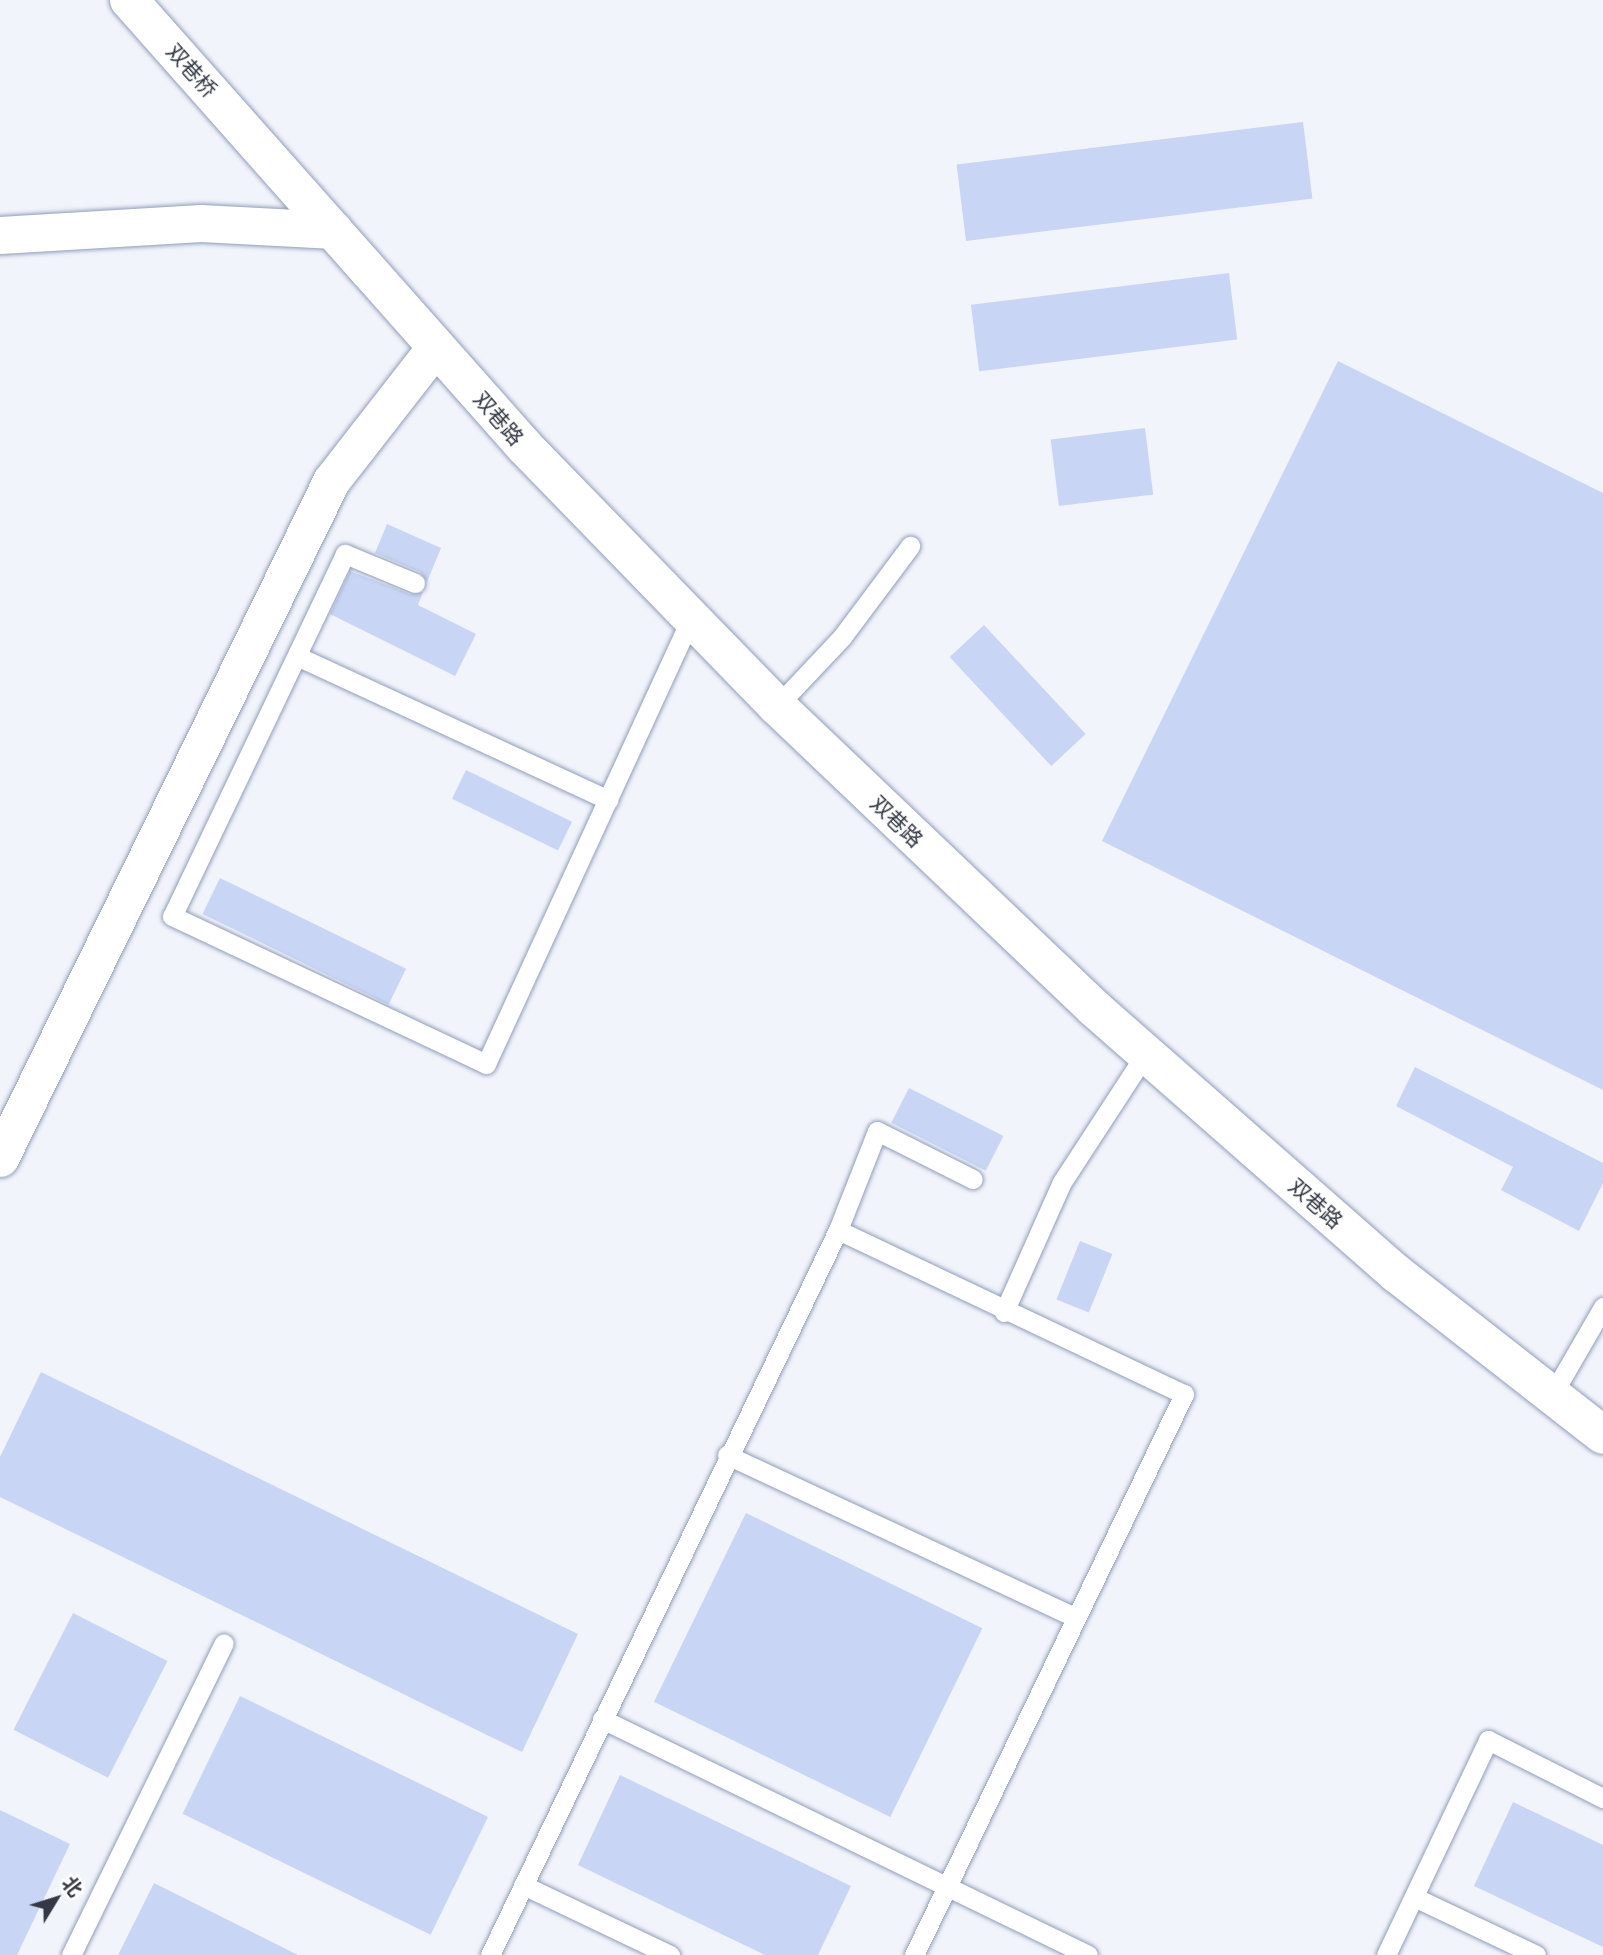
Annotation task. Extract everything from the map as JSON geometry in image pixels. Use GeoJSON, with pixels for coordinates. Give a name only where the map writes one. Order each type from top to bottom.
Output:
{"type":"FeatureCollection","features":[{"type":"Feature","properties":{"kind":"main road","name":"双巷桥"},"geometry":{"type":"LineString","coordinates":[[129,0],[255,140]]}},
{"type":"Feature","properties":{"kind":"main road","name":"双巷路"},"geometry":{"type":"LineString","coordinates":[[255,140],[525,447],[777,706],[1146,1053],[1397,1274],[1603,1435]]}},
{"type":"Feature","properties":{"kind":"street"},"geometry":{"type":"LineString","coordinates":[[0,234],[201,223],[334,230]]}},
{"type":"Feature","properties":{"kind":"street"},"geometry":{"type":"LineString","coordinates":[[0,1158],[331,481],[436,346]]}},
{"type":"Feature","properties":{"kind":"lane"},"geometry":{"type":"LineString","coordinates":[[777,706],[842,637],[910,546]]}},
{"type":"Feature","properties":{"kind":"lane"},"geometry":{"type":"LineString","coordinates":[[415,583],[345,554],[172,916],[486,1064],[691,618]]}},
{"type":"Feature","properties":{"kind":"lane"},"geometry":{"type":"LineString","coordinates":[[297,656],[608,800]]}},
{"type":"Feature","properties":{"kind":"lane"},"geometry":{"type":"LineString","coordinates":[[1004,1312],[1062,1182],[1146,1053]]}},
{"type":"Feature","properties":{"kind":"lane"},"geometry":{"type":"LineString","coordinates":[[490,1955],[727,1455],[838,1230],[877,1131],[973,1179]]}},
{"type":"Feature","properties":{"kind":"lane"},"geometry":{"type":"LineString","coordinates":[[838,1230],[1004,1312],[1184,1394],[914,1955]]}},
{"type":"Feature","properties":{"kind":"lane"},"geometry":{"type":"LineString","coordinates":[[1552,1395],[1603,1307]]}},
{"type":"Feature","properties":{"kind":"lane"},"geometry":{"type":"LineString","coordinates":[[727,1455],[1076,1618]]}},
{"type":"Feature","properties":{"kind":"lane"},"geometry":{"type":"LineString","coordinates":[[71,1955],[224,1643]]}},
{"type":"Feature","properties":{"kind":"lane"},"geometry":{"type":"LineString","coordinates":[[602,1719],[1088,1955]]}},
{"type":"Feature","properties":{"kind":"lane"},"geometry":{"type":"LineString","coordinates":[[1386,1955],[1488,1740],[1603,1798]]}},
{"type":"Feature","properties":{"kind":"lane"},"geometry":{"type":"LineString","coordinates":[[523,1885],[670,1955]]}},
{"type":"Feature","properties":{"kind":"lane"},"geometry":{"type":"LineString","coordinates":[[1414,1897],[1536,1955]]}},
{"type":"Feature","properties":{"kind":"building"},"geometry":{"type":"Polygon","coordinates":[[[1303,122],[1312,198],[966,241],[957,165],[1303,122]]]}},
{"type":"Feature","properties":{"kind":"building"},"geometry":{"type":"Polygon","coordinates":[[[1229,273],[1237,340],[979,371],[971,305],[1229,273]]]}},
{"type":"Feature","properties":{"kind":"building"},"geometry":{"type":"Polygon","coordinates":[[[1338,361],[1603,493],[1603,1090],[1102,841],[1338,361]]]}},
{"type":"Feature","properties":{"kind":"building"},"geometry":{"type":"Polygon","coordinates":[[[1145,428],[1153,495],[1059,506],[1051,440],[1145,428]]]}},
{"type":"Feature","properties":{"kind":"building"},"geometry":{"type":"Polygon","coordinates":[[[387,524],[441,548],[427,582],[420,572],[375,553],[387,524]]]}},
{"type":"Feature","properties":{"kind":"building"},"geometry":{"type":"Polygon","coordinates":[[[350,571],[410,594],[423,592],[418,605],[476,634],[455,676],[330,614],[350,571]]]}},
{"type":"Feature","properties":{"kind":"building"},"geometry":{"type":"Polygon","coordinates":[[[984,625],[1086,734],[1051,766],[950,657],[984,625]]]}},
{"type":"Feature","properties":{"kind":"building"},"geometry":{"type":"Polygon","coordinates":[[[466,770],[572,822],[558,850],[452,799],[466,770]]]}},
{"type":"Feature","properties":{"kind":"building"},"geometry":{"type":"Polygon","coordinates":[[[220,878],[406,969],[389,1005],[202,914],[220,878]]]}},
{"type":"Feature","properties":{"kind":"building"},"geometry":{"type":"Polygon","coordinates":[[[1415,1067],[1603,1163],[1603,1183],[1579,1231],[1501,1190],[1513,1167],[1396,1106],[1415,1067]]]}},
{"type":"Feature","properties":{"kind":"building"},"geometry":{"type":"Polygon","coordinates":[[[909,1088],[1003,1136],[986,1171],[891,1123],[909,1088]]]}},
{"type":"Feature","properties":{"kind":"building"},"geometry":{"type":"Polygon","coordinates":[[[1080,1241],[1112,1254],[1089,1313],[1056,1299],[1080,1241]]]}},
{"type":"Feature","properties":{"kind":"building"},"geometry":{"type":"Polygon","coordinates":[[[41,1372],[578,1634],[522,1752],[0,1497],[0,1457],[41,1372]]]}},
{"type":"Feature","properties":{"kind":"building"},"geometry":{"type":"Polygon","coordinates":[[[746,1513],[982,1628],[890,1817],[654,1702],[746,1513]]]}},
{"type":"Feature","properties":{"kind":"building"},"geometry":{"type":"Polygon","coordinates":[[[73,1613],[167,1661],[108,1778],[14,1730],[73,1613]]]}},
{"type":"Feature","properties":{"kind":"building"},"geometry":{"type":"Polygon","coordinates":[[[240,1696],[488,1817],[431,1935],[183,1814],[240,1696]]]}},
{"type":"Feature","properties":{"kind":"building"},"geometry":{"type":"Polygon","coordinates":[[[620,1775],[851,1886],[818,1955],[765,1955],[578,1865],[620,1775]]]}},
{"type":"Feature","properties":{"kind":"building"},"geometry":{"type":"Polygon","coordinates":[[[1513,1802],[1603,1845],[1603,1947],[1474,1886],[1513,1802]]]}},
{"type":"Feature","properties":{"kind":"building"},"geometry":{"type":"Polygon","coordinates":[[[0,1810],[70,1844],[17,1955],[0,1955],[0,1810]]]}},
{"type":"Feature","properties":{"kind":"building"},"geometry":{"type":"Polygon","coordinates":[[[154,1883],[298,1955],[118,1955],[154,1883]]]}}]}
